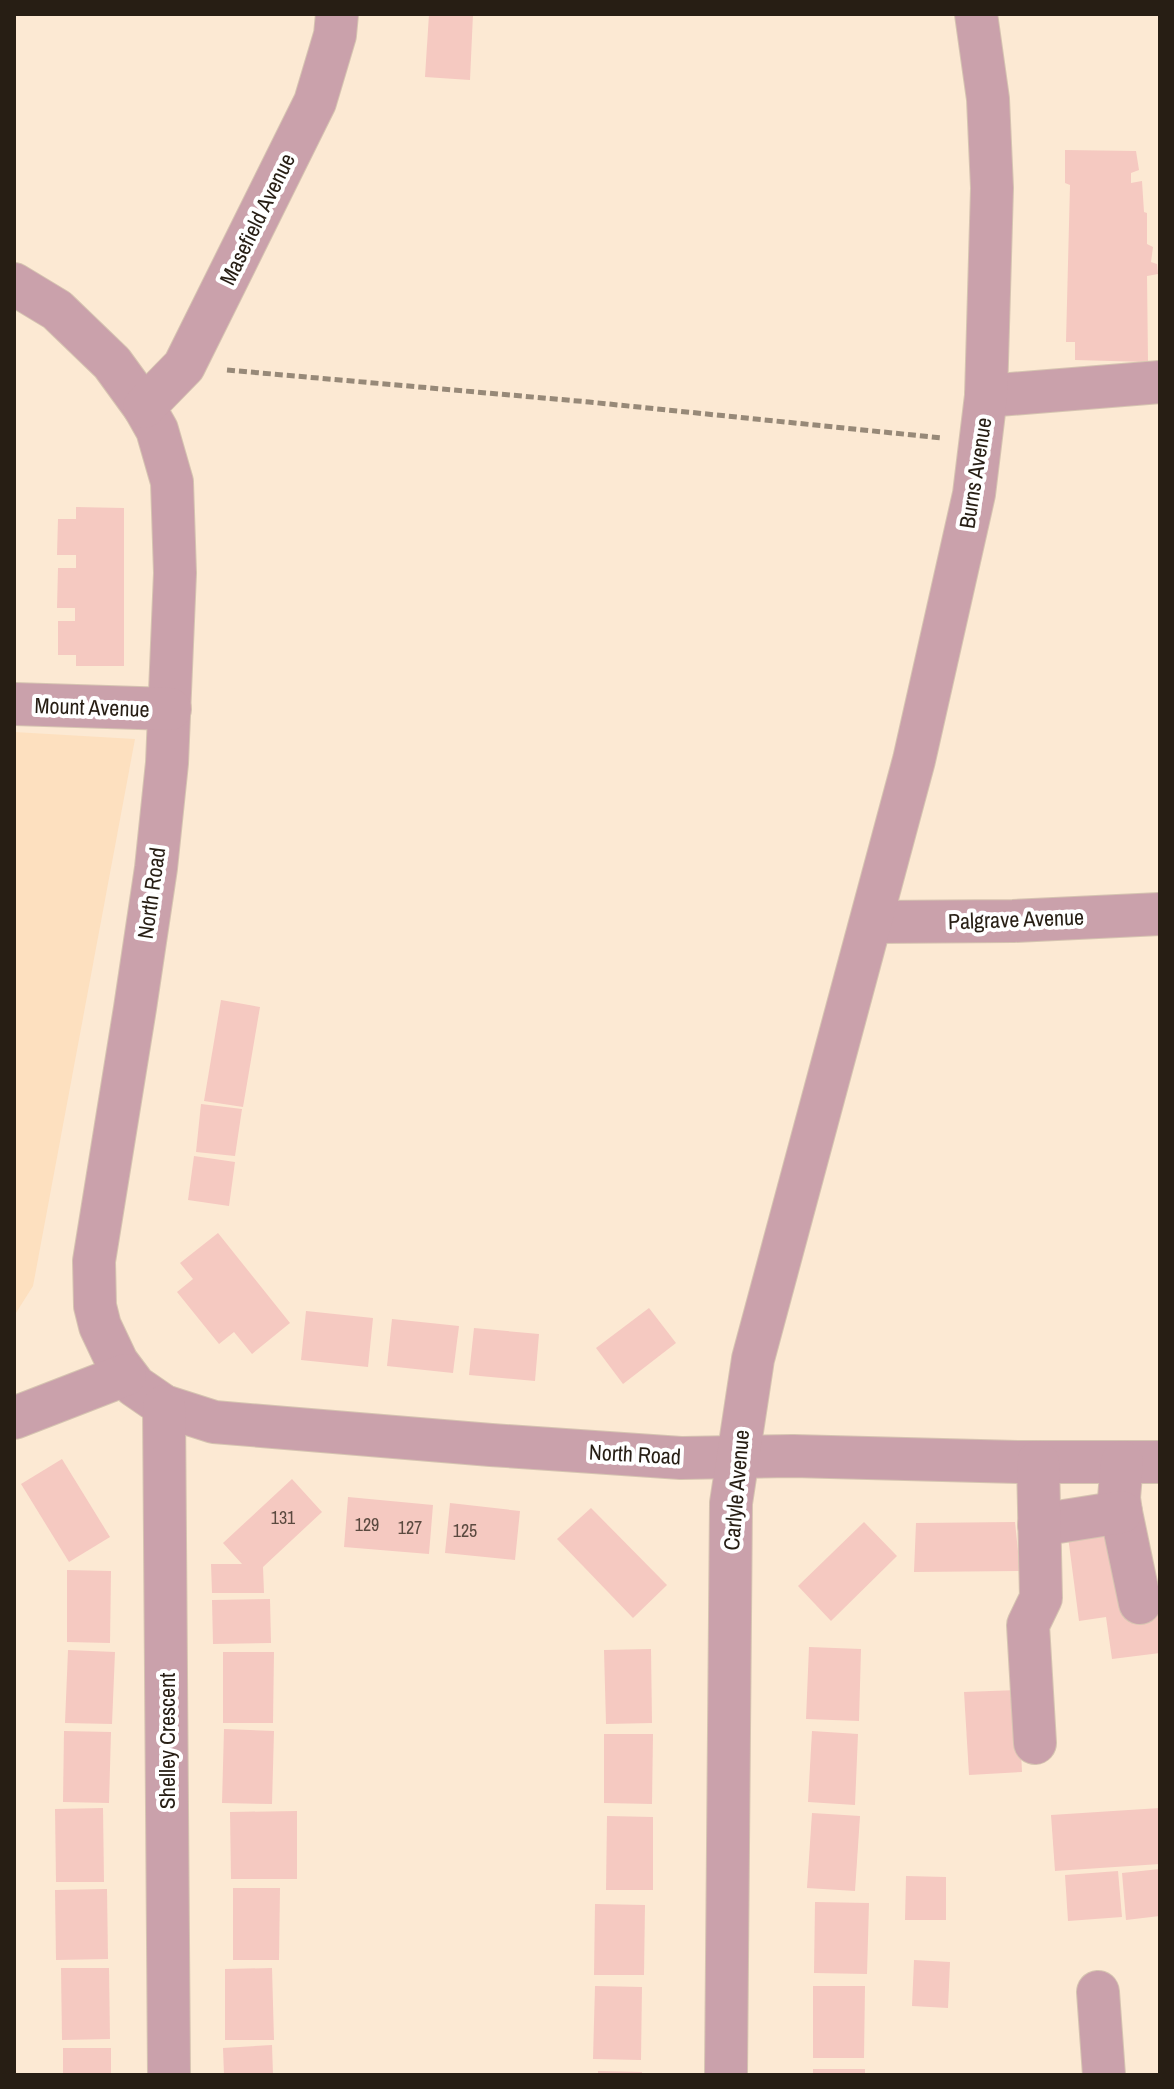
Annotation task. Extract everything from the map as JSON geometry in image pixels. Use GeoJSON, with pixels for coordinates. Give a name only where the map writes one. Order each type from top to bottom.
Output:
{"type":"FeatureCollection","features":[{"type":"Feature","properties":{"kind":"street","name":"Masefield Avenue"},"geometry":{"type":"LineString","coordinates":[[144,407],[184,366],[315,102],[335,35],[337,14]]}},
{"type":"Feature","properties":{"kind":"street","name":"Burns Avenue"},"geometry":{"type":"LineString","coordinates":[[872,922],[937,668],[982,442],[986,396],[991,141],[976,14]]}},
{"type":"Feature","properties":{"kind":"street","name":"North Road"},"geometry":{"type":"LineString","coordinates":[[14,284],[57,310],[112,363],[157,430],[172,482],[175,573],[167,763],[156,868],[94,1261],[95,1306],[100,1326],[125,1375],[135,1386],[164,1406],[214,1422],[256,1426],[657,1456],[1141,1462]]}},
{"type":"Feature","properties":{"kind":"street"},"geometry":{"type":"LineString","coordinates":[[986,396],[1160,382]]}},
{"type":"Feature","properties":{"kind":"street","name":"Mount Avenue"},"geometry":{"type":"LineString","coordinates":[[14,704],[170,709]]}},
{"type":"Feature","properties":{"kind":"street","name":"Palgrave Avenue"},"geometry":{"type":"LineString","coordinates":[[872,922],[1013,921],[1160,914]]}},
{"type":"Feature","properties":{"kind":"street","name":"Carlyle Avenue"},"geometry":{"type":"LineString","coordinates":[[726,2075],[728,1606],[731,1503],[736,1458],[753,1359],[872,922]]}},
{"type":"Feature","properties":{"kind":"street"},"geometry":{"type":"LineString","coordinates":[[14,1418],[125,1375]]}},
{"type":"Feature","properties":{"kind":"street","name":"Shelley Crescent"},"geometry":{"type":"LineString","coordinates":[[164,1406],[169,2075]]}},
{"type":"Feature","properties":{"kind":"street"},"geometry":{"type":"LineString","coordinates":[[1035,1743],[1028,1625],[1041,1598],[1038,1462]]}},
{"type":"Feature","properties":{"kind":"street"},"geometry":{"type":"LineString","coordinates":[[1140,1603],[1121,1512],[1141,1462]]}},
{"type":"Feature","properties":{"kind":"street"},"geometry":{"type":"LineString","coordinates":[[1039,1525],[1121,1512]]}},
{"type":"Feature","properties":{"kind":"street"},"geometry":{"type":"LineString","coordinates":[[1098,1992],[1104,2075]]}},
{"type":"Feature","properties":{"kind":"path"},"geometry":{"type":"LineString","coordinates":[[184,366],[589,402],[982,442]]}},
{"type":"Feature","properties":{"kind":"shaded area"},"geometry":{"type":"Polygon","coordinates":[[[14,732],[135,739],[33,1286],[14,1316],[14,732]]]}},
{"type":"Feature","properties":{"kind":"building"},"geometry":{"type":"Polygon","coordinates":[[[429,14],[473,14],[470,80],[425,77],[429,14]]]}},
{"type":"Feature","properties":{"kind":"building"},"geometry":{"type":"Polygon","coordinates":[[[1065,150],[1136,151],[1139,170],[1131,173],[1131,183],[1142,181],[1144,212],[1147,213],[1147,244],[1153,247],[1151,262],[1157,264],[1158,274],[1147,276],[1148,362],[1075,360],[1075,342],[1066,342],[1070,185],[1065,183],[1065,150]]]}},
{"type":"Feature","properties":{"kind":"building"},"geometry":{"type":"Polygon","coordinates":[[[76,507],[124,508],[124,666],[76,666],[76,655],[58,655],[58,621],[75,621],[75,608],[57,608],[58,568],[76,568],[76,555],[57,555],[58,519],[76,519],[76,507]]]}},
{"type":"Feature","properties":{"kind":"building"},"geometry":{"type":"Polygon","coordinates":[[[221,1000],[260,1007],[243,1107],[204,1101],[221,1000]]]}},
{"type":"Feature","properties":{"kind":"building"},"geometry":{"type":"Polygon","coordinates":[[[201,1104],[242,1109],[235,1156],[196,1152],[201,1104]]]}},
{"type":"Feature","properties":{"kind":"building"},"geometry":{"type":"Polygon","coordinates":[[[194,1156],[235,1162],[229,1206],[188,1200],[194,1156]]]}},
{"type":"Feature","properties":{"kind":"building"},"geometry":{"type":"Polygon","coordinates":[[[218,1233],[290,1323],[252,1354],[234,1332],[219,1344],[177,1292],[193,1279],[180,1263],[218,1233]]]}},
{"type":"Feature","properties":{"kind":"building"},"geometry":{"type":"Polygon","coordinates":[[[649,1308],[676,1343],[623,1384],[596,1348],[649,1308]]]}},
{"type":"Feature","properties":{"kind":"building"},"geometry":{"type":"Polygon","coordinates":[[[306,1311],[373,1318],[368,1367],[301,1360],[306,1311]]]}},
{"type":"Feature","properties":{"kind":"building"},"geometry":{"type":"Polygon","coordinates":[[[392,1319],[459,1326],[453,1373],[387,1366],[392,1319]]]}},
{"type":"Feature","properties":{"kind":"building"},"geometry":{"type":"Polygon","coordinates":[[[474,1328],[539,1334],[535,1381],[469,1375],[474,1328]]]}},
{"type":"Feature","properties":{"kind":"building"},"geometry":{"type":"Polygon","coordinates":[[[62,1459],[110,1537],[69,1562],[21,1484],[62,1459]]]}},
{"type":"Feature","properties":{"kind":"building"},"geometry":{"type":"Polygon","coordinates":[[[292,1479],[322,1512],[263,1567],[264,1593],[212,1593],[211,1564],[242,1564],[223,1543],[292,1479]]]}},
{"type":"Feature","properties":{"kind":"building"},"geometry":{"type":"Polygon","coordinates":[[[348,1497],[433,1505],[429,1554],[344,1547],[348,1497]]]}},
{"type":"Feature","properties":{"kind":"building"},"geometry":{"type":"Polygon","coordinates":[[[450,1503],[520,1511],[515,1560],[445,1553],[450,1503]]]}},
{"type":"Feature","properties":{"kind":"building"},"geometry":{"type":"Polygon","coordinates":[[[591,1508],[667,1585],[633,1618],[557,1539],[591,1508]]]}},
{"type":"Feature","properties":{"kind":"building"},"geometry":{"type":"Polygon","coordinates":[[[864,1522],[897,1556],[831,1621],[798,1586],[864,1522]]]}},
{"type":"Feature","properties":{"kind":"building"},"geometry":{"type":"Polygon","coordinates":[[[1015,1522],[1020,1571],[914,1572],[916,1523],[1015,1522]]]}},
{"type":"Feature","properties":{"kind":"building"},"geometry":{"type":"Polygon","coordinates":[[[1111,1524],[1123,1614],[1160,1609],[1160,1653],[1112,1659],[1106,1617],[1079,1621],[1067,1529],[1111,1524]]]}},
{"type":"Feature","properties":{"kind":"building"},"geometry":{"type":"Polygon","coordinates":[[[67,1570],[111,1571],[110,1643],[67,1642],[67,1570]]]}},
{"type":"Feature","properties":{"kind":"building"},"geometry":{"type":"Polygon","coordinates":[[[270,1599],[271,1643],[213,1644],[212,1600],[270,1599]]]}},
{"type":"Feature","properties":{"kind":"building"},"geometry":{"type":"Polygon","coordinates":[[[809,1647],[861,1649],[859,1721],[806,1719],[809,1647]]]}},
{"type":"Feature","properties":{"kind":"building"},"geometry":{"type":"Polygon","coordinates":[[[651,1649],[652,1723],[606,1724],[604,1650],[651,1649]]]}},
{"type":"Feature","properties":{"kind":"building"},"geometry":{"type":"Polygon","coordinates":[[[68,1650],[115,1652],[112,1724],[65,1723],[68,1650]]]}},
{"type":"Feature","properties":{"kind":"building"},"geometry":{"type":"Polygon","coordinates":[[[223,1652],[274,1652],[273,1723],[223,1723],[223,1652]]]}},
{"type":"Feature","properties":{"kind":"building"},"geometry":{"type":"Polygon","coordinates":[[[1018,1690],[1022,1772],[969,1775],[964,1692],[1018,1690]]]}},
{"type":"Feature","properties":{"kind":"building"},"geometry":{"type":"Polygon","coordinates":[[[224,1729],[274,1731],[272,1804],[222,1803],[224,1729]]]}},
{"type":"Feature","properties":{"kind":"building"},"geometry":{"type":"Polygon","coordinates":[[[64,1731],[111,1732],[109,1803],[63,1802],[64,1731]]]}},
{"type":"Feature","properties":{"kind":"building"},"geometry":{"type":"Polygon","coordinates":[[[812,1731],[858,1734],[855,1805],[808,1802],[812,1731]]]}},
{"type":"Feature","properties":{"kind":"building"},"geometry":{"type":"Polygon","coordinates":[[[604,1734],[653,1734],[652,1804],[604,1803],[604,1734]]]}},
{"type":"Feature","properties":{"kind":"building"},"geometry":{"type":"Polygon","coordinates":[[[103,1808],[104,1882],[56,1882],[55,1809],[103,1808]]]}},
{"type":"Feature","properties":{"kind":"building"},"geometry":{"type":"Polygon","coordinates":[[[1160,1808],[1160,1864],[1055,1871],[1051,1815],[1160,1808]]]}},
{"type":"Feature","properties":{"kind":"building"},"geometry":{"type":"Polygon","coordinates":[[[297,1811],[297,1879],[231,1879],[230,1812],[297,1811]]]}},
{"type":"Feature","properties":{"kind":"building"},"geometry":{"type":"Polygon","coordinates":[[[812,1813],[860,1816],[855,1891],[807,1888],[812,1813]]]}},
{"type":"Feature","properties":{"kind":"building"},"geometry":{"type":"Polygon","coordinates":[[[607,1816],[653,1817],[653,1890],[606,1890],[607,1816]]]}},
{"type":"Feature","properties":{"kind":"building"},"geometry":{"type":"Polygon","coordinates":[[[1160,1869],[1160,1916],[1126,1920],[1122,1873],[1160,1869]]]}},
{"type":"Feature","properties":{"kind":"building"},"geometry":{"type":"Polygon","coordinates":[[[1118,1871],[1122,1917],[1068,1921],[1065,1875],[1118,1871]]]}},
{"type":"Feature","properties":{"kind":"building"},"geometry":{"type":"Polygon","coordinates":[[[906,1876],[946,1877],[946,1920],[905,1920],[906,1876]]]}},
{"type":"Feature","properties":{"kind":"building"},"geometry":{"type":"Polygon","coordinates":[[[233,1888],[280,1888],[279,1960],[233,1960],[233,1888]]]}},
{"type":"Feature","properties":{"kind":"building"},"geometry":{"type":"Polygon","coordinates":[[[107,1889],[108,1959],[56,1960],[55,1890],[107,1889]]]}},
{"type":"Feature","properties":{"kind":"building"},"geometry":{"type":"Polygon","coordinates":[[[815,1902],[869,1903],[867,1974],[814,1973],[815,1902]]]}},
{"type":"Feature","properties":{"kind":"building"},"geometry":{"type":"Polygon","coordinates":[[[595,1904],[645,1905],[644,1975],[594,1975],[595,1904]]]}},
{"type":"Feature","properties":{"kind":"building"},"geometry":{"type":"Polygon","coordinates":[[[914,1960],[950,1962],[948,2008],[912,2006],[914,1960]]]}},
{"type":"Feature","properties":{"kind":"building"},"geometry":{"type":"Polygon","coordinates":[[[61,1968],[109,1968],[110,2039],[62,2040],[61,1968]]]}},
{"type":"Feature","properties":{"kind":"building"},"geometry":{"type":"Polygon","coordinates":[[[272,1968],[274,2040],[225,2040],[225,1969],[272,1968]]]}},
{"type":"Feature","properties":{"kind":"building"},"geometry":{"type":"Polygon","coordinates":[[[595,1986],[642,1987],[641,2060],[593,2059],[595,1986]]]}},
{"type":"Feature","properties":{"kind":"building"},"geometry":{"type":"Polygon","coordinates":[[[813,1986],[865,1986],[864,2058],[813,2058],[813,1986]]]}},
{"type":"Feature","properties":{"kind":"building"},"geometry":{"type":"Polygon","coordinates":[[[272,2045],[273,2075],[224,2075],[223,2048],[272,2045]]]}},
{"type":"Feature","properties":{"kind":"building"},"geometry":{"type":"Polygon","coordinates":[[[63,2048],[111,2048],[111,2075],[63,2075],[63,2048]]]}},
{"type":"Feature","properties":{"kind":"building"},"geometry":{"type":"Polygon","coordinates":[[[813,2069],[865,2069],[865,2075],[813,2075],[813,2069]]]}},
{"type":"Feature","properties":{"kind":"building"},"geometry":{"type":"Polygon","coordinates":[[[598,2071],[642,2072],[642,2075],[598,2075],[598,2071]]]}}]}
